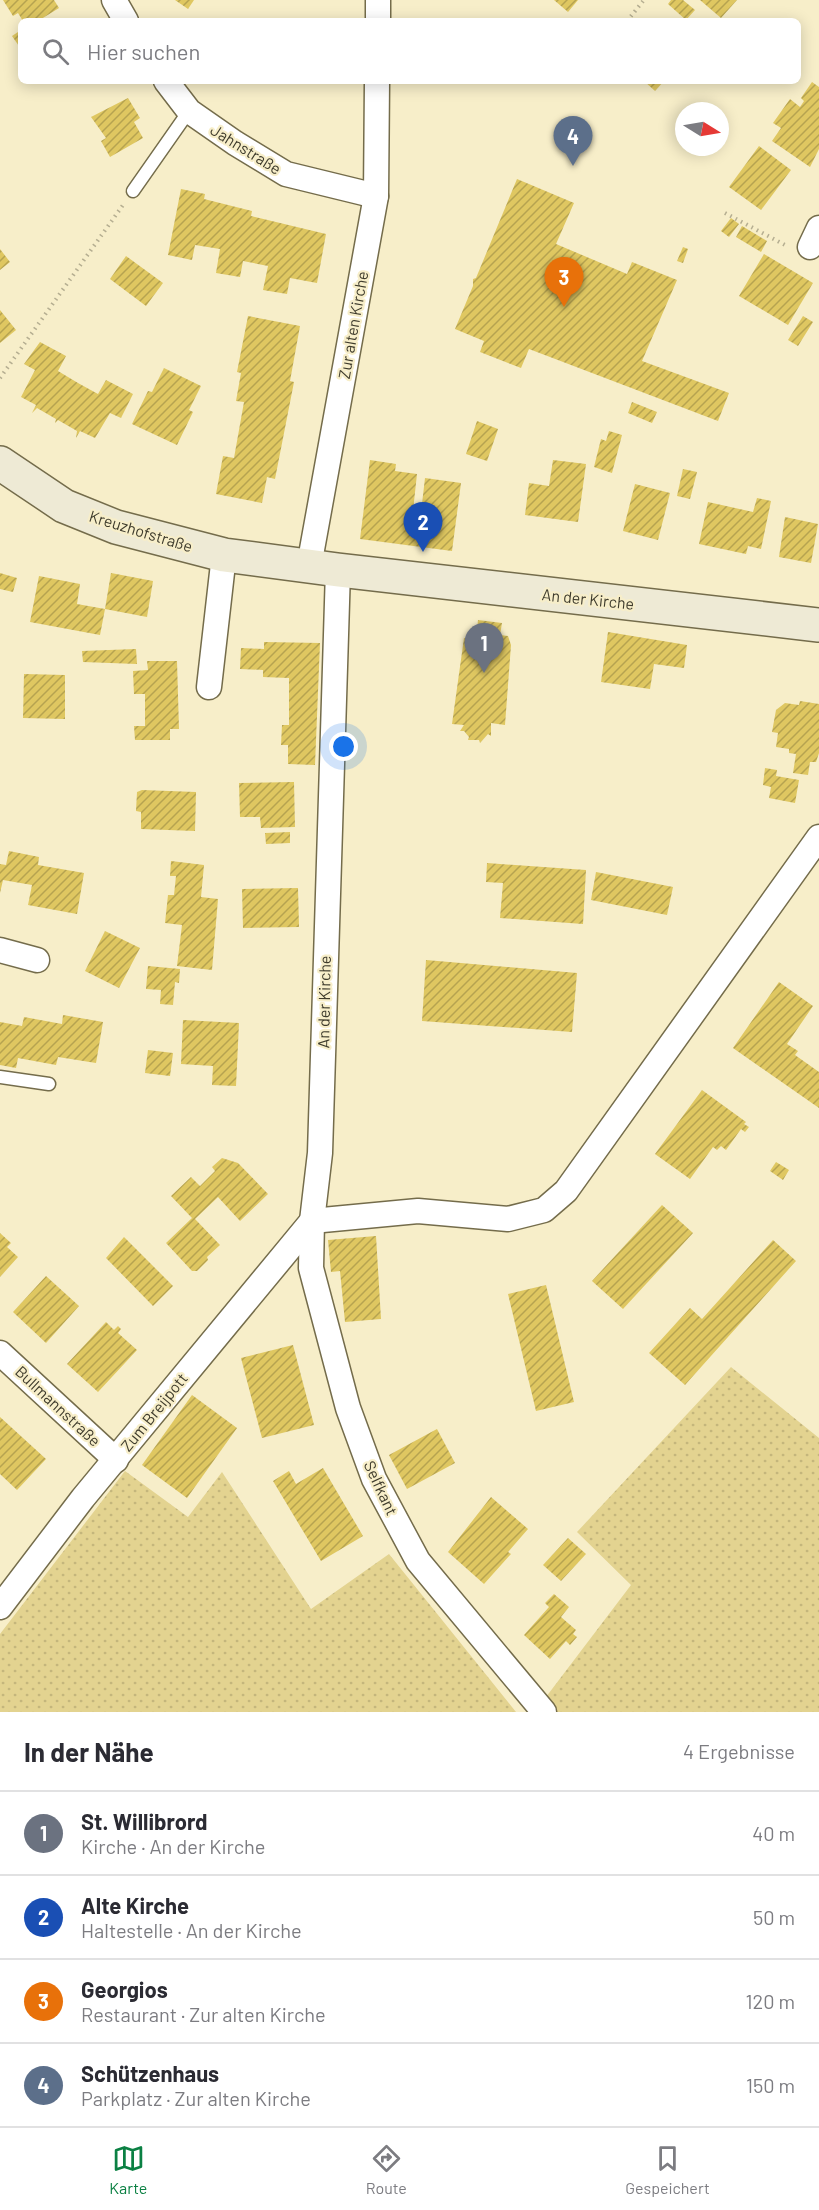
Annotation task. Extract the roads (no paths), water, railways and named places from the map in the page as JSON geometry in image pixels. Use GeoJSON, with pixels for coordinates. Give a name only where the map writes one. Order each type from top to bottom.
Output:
{"type":"FeatureCollection","features":[{"type":"Feature","properties":{"kind":"street"},"geometry":{"type":"LineString","coordinates":[[114,0],[124,18]]}},
{"type":"Feature","properties":{"kind":"street"},"geometry":{"type":"LineString","coordinates":[[378,0],[378,18]]}},
{"type":"Feature","properties":{"kind":"street","name":"Jahnstraße"},"geometry":{"type":"LineString","coordinates":[[168,84],[189,111],[235,144],[286,174],[376,196]]}},
{"type":"Feature","properties":{"kind":"street","name":"Zur alten Kirche"},"geometry":{"type":"LineString","coordinates":[[323,568],[376,196],[377,84]]}},
{"type":"Feature","properties":{"kind":"street","name":"Kreuzhofstraße"},"geometry":{"type":"LineString","coordinates":[[0,463],[64,506],[116,527],[224,555],[323,568]]}},
{"type":"Feature","properties":{"kind":"street"},"geometry":{"type":"LineString","coordinates":[[209,687],[224,555]]}},
{"type":"Feature","properties":{"kind":"street","name":"An der Kirche"},"geometry":{"type":"LineString","coordinates":[[312,1221],[320,1153],[323,568],[819,625]]}},
{"type":"Feature","properties":{"kind":"street"},"geometry":{"type":"LineString","coordinates":[[312,1221],[418,1211],[508,1219],[544,1210],[566,1191],[819,837]]}},
{"type":"Feature","properties":{"kind":"street"},"geometry":{"type":"LineString","coordinates":[[0,950],[37,960]]}},
{"type":"Feature","properties":{"kind":"street","name":"Zum Breijpott"},"geometry":{"type":"LineString","coordinates":[[0,1606],[83,1498],[312,1221]]}},
{"type":"Feature","properties":{"kind":"street","name":"Selfkant"},"geometry":{"type":"LineString","coordinates":[[312,1221],[312,1268],[348,1408],[374,1479],[418,1561],[544,1712]]}},
{"type":"Feature","properties":{"kind":"street","name":"Bullmannstraße"},"geometry":{"type":"LineString","coordinates":[[0,1353],[116,1460]]}},
{"type":"Feature","properties":{"kind":"lane"},"geometry":{"type":"LineString","coordinates":[[133,191],[189,111]]}},
{"type":"Feature","properties":{"kind":"lane"},"geometry":{"type":"LineString","coordinates":[[0,1077],[49,1084]]}},
{"type":"Feature","properties":{"kind":"place","name":"Schützenhaus"},"geometry":{"type":"Point","coordinates":[573,166]}},
{"type":"Feature","properties":{"kind":"place","name":"Georgios"},"geometry":{"type":"Point","coordinates":[564,307]}},
{"type":"Feature","properties":{"kind":"place","name":"Alte Kirche"},"geometry":{"type":"Point","coordinates":[423,552]}},
{"type":"Feature","properties":{"kind":"place","name":"St. Willibrord"},"geometry":{"type":"Point","coordinates":[484,673]}}]}
